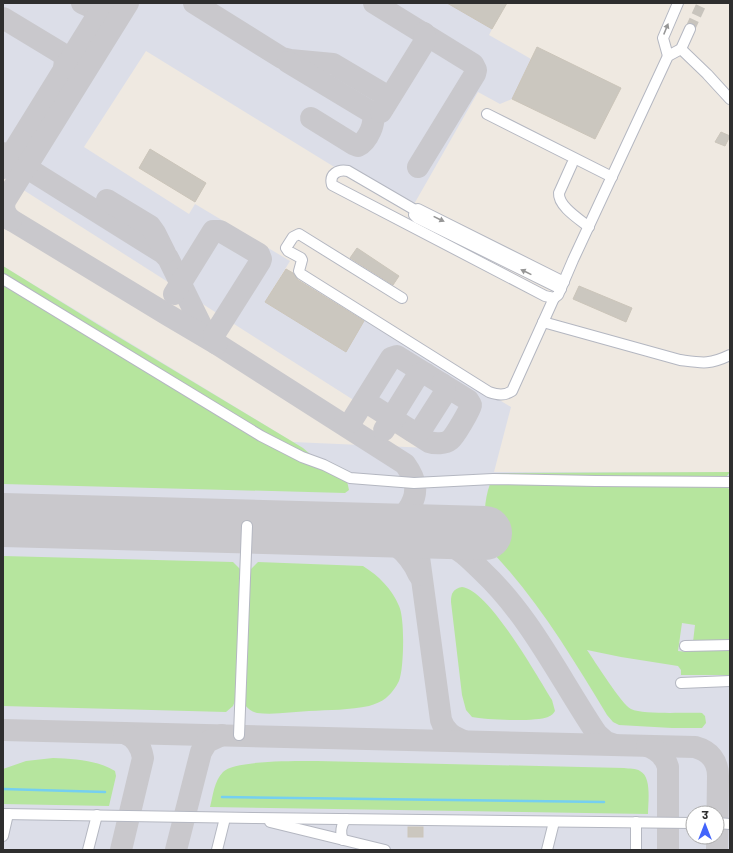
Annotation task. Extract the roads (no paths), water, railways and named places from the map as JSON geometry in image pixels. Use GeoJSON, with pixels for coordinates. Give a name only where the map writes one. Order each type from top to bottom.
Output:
{"type":"FeatureCollection","features":[{"type":"Feature","properties":{"kind":"lane"},"geometry":{"type":"LineString","coordinates":[[668,56],[662,38],[678,3]]}},
{"type":"Feature","properties":{"kind":"lane"},"geometry":{"type":"LineString","coordinates":[[402,298],[299,234],[293,237],[286,248],[288,251],[301,258],[302,260],[298,271],[301,274],[490,392],[506,395],[512,391],[518,382],[554,298],[558,295],[563,285],[668,56],[681,49],[690,28]]}},
{"type":"Feature","properties":{"kind":"lane"},"geometry":{"type":"LineString","coordinates":[[681,49],[730,99]]}},
{"type":"Feature","properties":{"kind":"lane"},"geometry":{"type":"LineString","coordinates":[[487,114],[612,177]]}},
{"type":"Feature","properties":{"kind":"lane"},"geometry":{"type":"LineString","coordinates":[[572,164],[559,193],[559,197],[561,203],[589,227]]}},
{"type":"Feature","properties":{"kind":"lane"},"geometry":{"type":"LineString","coordinates":[[554,298],[545,296],[332,185],[332,177],[336,172],[342,170],[348,171],[415,210],[418,209],[563,285]]}},
{"type":"Feature","properties":{"kind":"lane"},"geometry":{"type":"LineString","coordinates":[[3,278],[261,436],[302,458],[324,465],[350,478],[414,483],[493,479],[730,482]]}},
{"type":"Feature","properties":{"kind":"lane"},"geometry":{"type":"LineString","coordinates":[[544,322],[680,360],[703,364],[714,362],[730,355]]}},
{"type":"Feature","properties":{"kind":"lane"},"geometry":{"type":"LineString","coordinates":[[239,735],[247,526]]}},
{"type":"Feature","properties":{"kind":"lane"},"geometry":{"type":"LineString","coordinates":[[685,646],[730,645]]}},
{"type":"Feature","properties":{"kind":"lane"},"geometry":{"type":"LineString","coordinates":[[681,683],[730,681]]}},
{"type":"Feature","properties":{"kind":"lane"},"geometry":{"type":"LineString","coordinates":[[3,836],[6,814],[685,823]]}},
{"type":"Feature","properties":{"kind":"lane"},"geometry":{"type":"LineString","coordinates":[[88,850],[97,815]]}},
{"type":"Feature","properties":{"kind":"lane"},"geometry":{"type":"LineString","coordinates":[[216,850],[225,818]]}},
{"type":"Feature","properties":{"kind":"lane"},"geometry":{"type":"LineString","coordinates":[[253,818],[385,850]]}},
{"type":"Feature","properties":{"kind":"lane"},"geometry":{"type":"LineString","coordinates":[[343,840],[341,832],[342,826],[346,819]]}},
{"type":"Feature","properties":{"kind":"lane"},"geometry":{"type":"LineString","coordinates":[[547,850],[554,822]]}},
{"type":"Feature","properties":{"kind":"lane"},"geometry":{"type":"LineString","coordinates":[[636,822],[636,850]]}},
{"type":"Feature","properties":{"kind":"waterway"},"geometry":{"type":"LineString","coordinates":[[3,789],[105,792]]}},
{"type":"Feature","properties":{"kind":"waterway"},"geometry":{"type":"LineString","coordinates":[[222,797],[604,802]]}},
{"type":"Feature","properties":{"kind":"tunnel"},"geometry":{"type":"LineString","coordinates":[[690,29],[702,3]]}}]}
